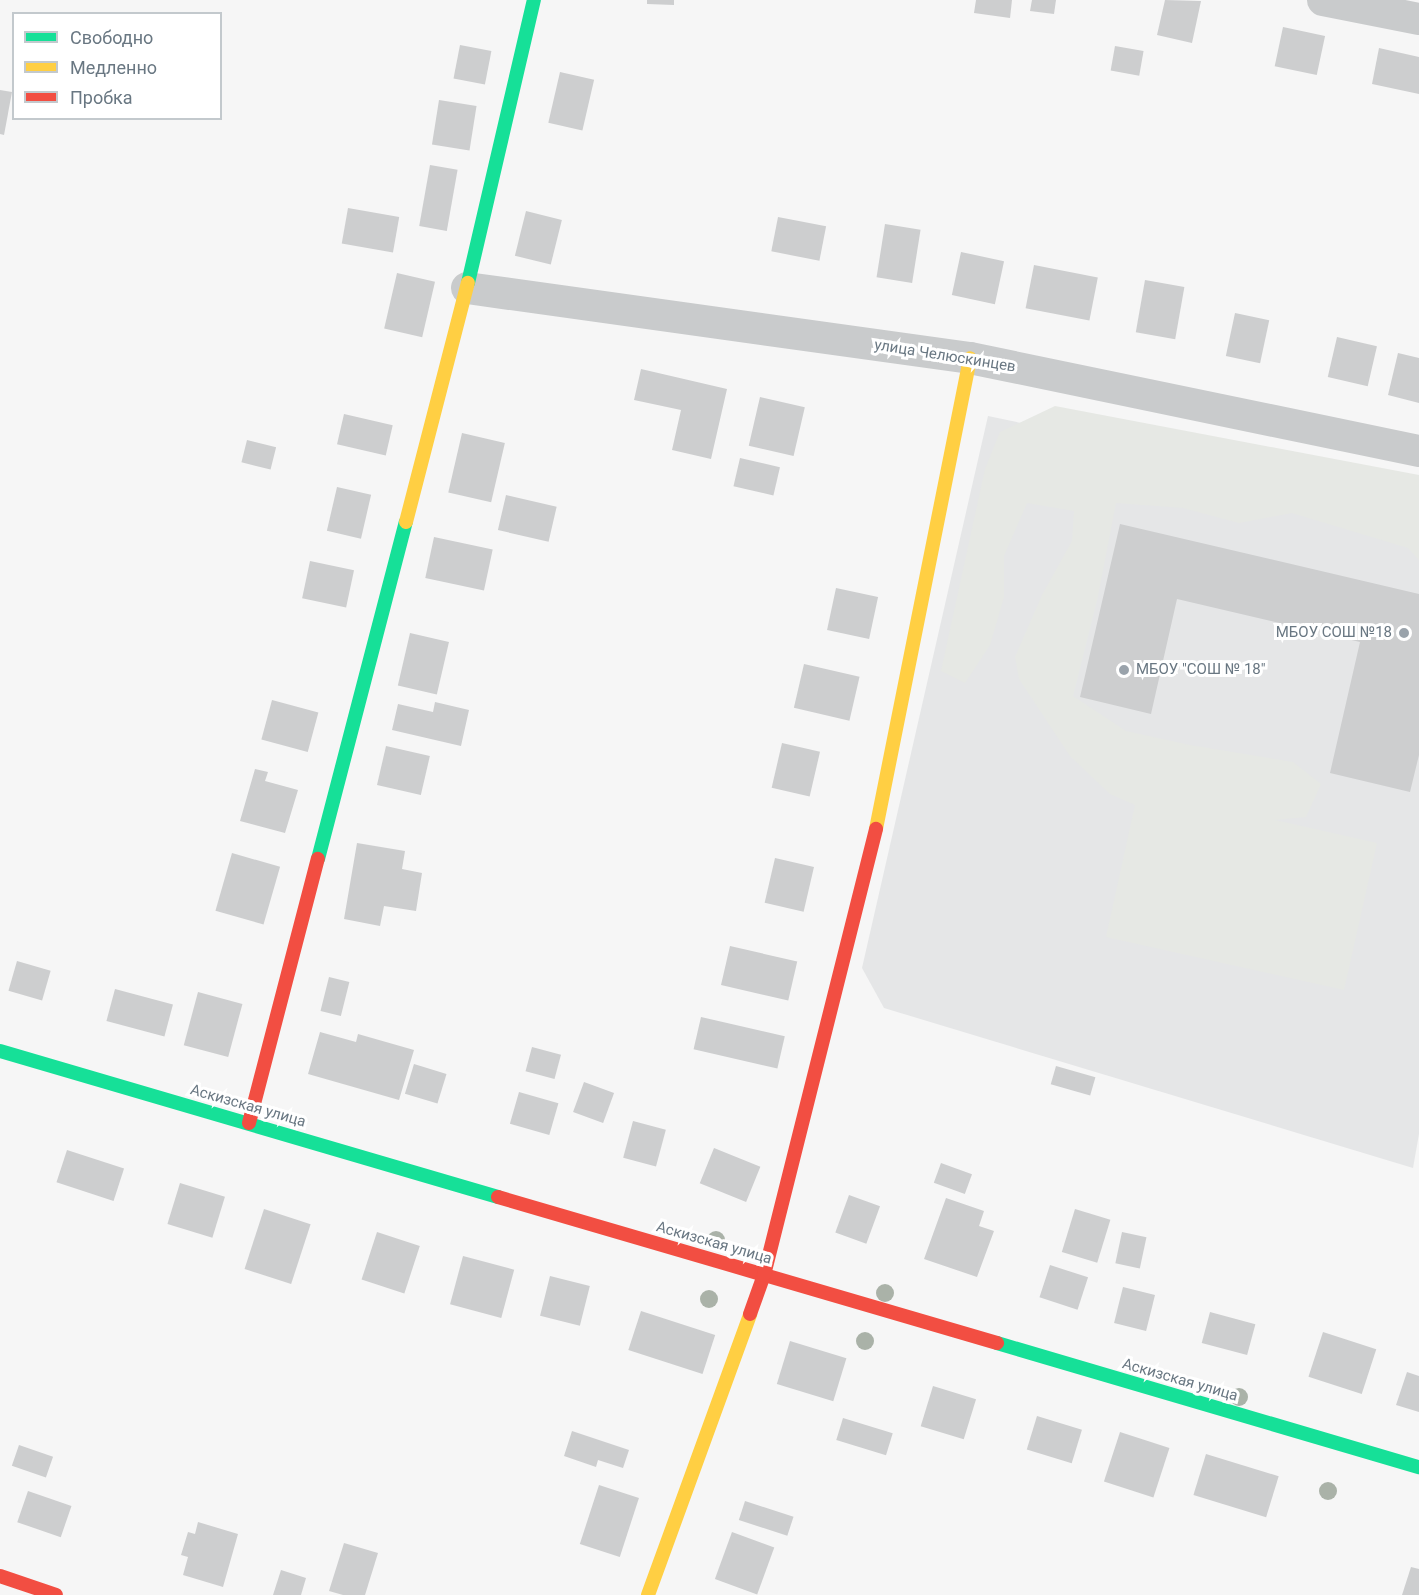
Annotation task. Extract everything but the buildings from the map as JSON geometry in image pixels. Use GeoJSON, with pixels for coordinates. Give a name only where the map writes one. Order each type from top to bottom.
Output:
{"type":"FeatureCollection","features":[{"type":"Feature","properties":{"kind":"street"},"geometry":{"type":"LineString","coordinates":[[249,1123],[466,288],[534,0]]}},
{"type":"Feature","properties":{"kind":"street"},"geometry":{"type":"LineString","coordinates":[[1323,0],[1419,19]]}},
{"type":"Feature","properties":{"kind":"street","name":"улица Челюскинцев"},"geometry":{"type":"LineString","coordinates":[[466,288],[970,358],[1419,451]]}},
{"type":"Feature","properties":{"kind":"street"},"geometry":{"type":"LineString","coordinates":[[648,1595],[764,1275],[883,802],[970,358]]}},
{"type":"Feature","properties":{"kind":"street","name":"Аскизская улица"},"geometry":{"type":"LineString","coordinates":[[0,1051],[1419,1467]]}},
{"type":"Feature","properties":{"kind":"street"},"geometry":{"type":"LineString","coordinates":[[0,1576],[56,1595]]}},
{"type":"Feature","properties":{"kind":"shaded area"},"geometry":{"type":"Polygon","coordinates":[[[1055,406],[1419,475],[1419,560],[1408,548],[1292,513],[1239,523],[1183,508],[1116,503],[1098,596],[1073,696],[1126,731],[1190,745],[1293,762],[1321,784],[1306,817],[1275,820],[1377,843],[1344,990],[1106,937],[1135,805],[1110,794],[1070,756],[1019,679],[1015,657],[1042,595],[1072,541],[1074,511],[1027,503],[1004,556],[1004,597],[990,645],[965,683],[941,671],[985,469],[1000,432],[1055,406]]]}},
{"type":"Feature","properties":{"kind":"shaded area"},"geometry":{"type":"Polygon","coordinates":[[[988,416],[1419,507],[1419,1134],[1413,1168],[884,1008],[862,968],[988,416]]]}},
{"type":"Feature","properties":{"kind":"traffic: fast"},"geometry":{"type":"LineString","coordinates":[[468,283],[534,0]]}},
{"type":"Feature","properties":{"kind":"traffic: fast"},"geometry":{"type":"LineString","coordinates":[[318,859],[406,522]]}},
{"type":"Feature","properties":{"kind":"traffic: fast"},"geometry":{"type":"LineString","coordinates":[[0,1051],[498,1197]]}},
{"type":"Feature","properties":{"kind":"traffic: fast"},"geometry":{"type":"LineString","coordinates":[[997,1343],[1419,1467]]}},
{"type":"Feature","properties":{"kind":"traffic: slow"},"geometry":{"type":"LineString","coordinates":[[406,522],[468,283]]}},
{"type":"Feature","properties":{"kind":"traffic: slow"},"geometry":{"type":"LineString","coordinates":[[876,829],[970,358]]}},
{"type":"Feature","properties":{"kind":"traffic: slow"},"geometry":{"type":"LineString","coordinates":[[648,1595],[750,1314]]}},
{"type":"Feature","properties":{"kind":"traffic: jam"},"geometry":{"type":"LineString","coordinates":[[750,1314],[764,1275],[876,829]]}},
{"type":"Feature","properties":{"kind":"traffic: jam"},"geometry":{"type":"LineString","coordinates":[[249,1123],[318,859]]}},
{"type":"Feature","properties":{"kind":"traffic: jam"},"geometry":{"type":"LineString","coordinates":[[498,1197],[997,1343]]}},
{"type":"Feature","properties":{"kind":"traffic: jam"},"geometry":{"type":"LineString","coordinates":[[0,1576],[56,1595]]}},
{"type":"Feature","properties":{"kind":"place","name":"МБОУ СОШ №18"},"geometry":{"type":"Point","coordinates":[1404,633]}},
{"type":"Feature","properties":{"kind":"place","name":"МБОУ \"СОШ № 18\""},"geometry":{"type":"Point","coordinates":[1124,670]}}]}
